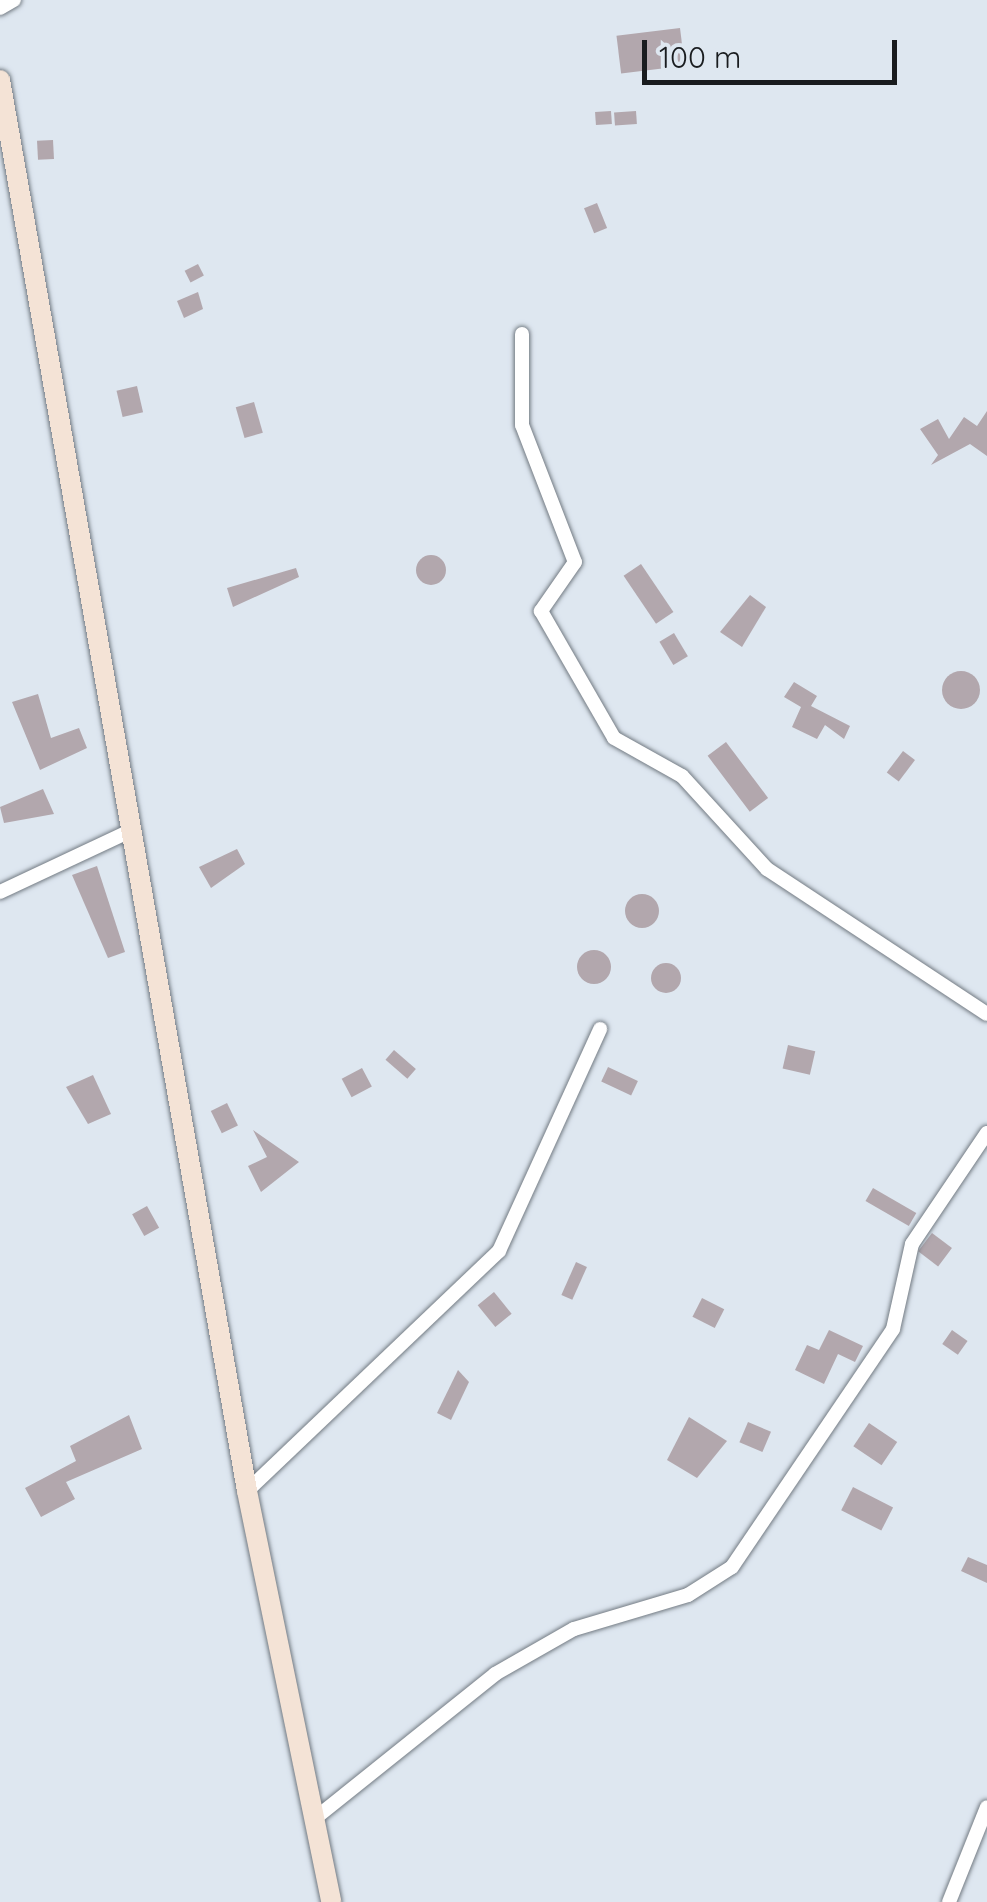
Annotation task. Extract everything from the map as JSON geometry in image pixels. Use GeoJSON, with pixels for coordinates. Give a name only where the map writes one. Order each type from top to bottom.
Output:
{"type":"FeatureCollection","features":[{"type":"Feature","properties":{"kind":"main road"},"geometry":{"type":"LineString","coordinates":[[0,80],[247,1491],[331,1902]]}},
{"type":"Feature","properties":{"kind":"street"},"geometry":{"type":"LineString","coordinates":[[0,8],[14,0]]}},
{"type":"Feature","properties":{"kind":"street"},"geometry":{"type":"LineString","coordinates":[[522,334],[522,425],[575,562],[541,612],[614,738],[682,776],[767,869],[987,1014]]}},
{"type":"Feature","properties":{"kind":"street"},"geometry":{"type":"LineString","coordinates":[[0,892],[130,831]]}},
{"type":"Feature","properties":{"kind":"street"},"geometry":{"type":"LineString","coordinates":[[247,1491],[499,1251],[600,1029]]}},
{"type":"Feature","properties":{"kind":"street"},"geometry":{"type":"LineString","coordinates":[[313,1820],[494,1674],[574,1629],[688,1595],[732,1568],[893,1330],[912,1244],[987,1132]]}},
{"type":"Feature","properties":{"kind":"street"},"geometry":{"type":"LineString","coordinates":[[949,1902],[987,1807]]}},
{"type":"Feature","properties":{"kind":"building"},"geometry":{"type":"Polygon","coordinates":[[[680,28],[685,66],[621,74],[616,36],[680,28]]]}},
{"type":"Feature","properties":{"kind":"building"},"geometry":{"type":"Polygon","coordinates":[[[611,111],[612,124],[596,125],[595,112],[611,111]]]}},
{"type":"Feature","properties":{"kind":"building"},"geometry":{"type":"Polygon","coordinates":[[[636,111],[637,124],[615,126],[614,113],[636,111]]]}},
{"type":"Feature","properties":{"kind":"building"},"geometry":{"type":"Polygon","coordinates":[[[53,140],[54,159],[38,160],[37,141],[53,140]]]}},
{"type":"Feature","properties":{"kind":"building"},"geometry":{"type":"Polygon","coordinates":[[[597,203],[607,228],[594,233],[584,208],[597,203]]]}},
{"type":"Feature","properties":{"kind":"building"},"geometry":{"type":"Polygon","coordinates":[[[198,264],[204,276],[191,282],[185,271],[198,264]]]}},
{"type":"Feature","properties":{"kind":"building"},"geometry":{"type":"Polygon","coordinates":[[[198,292],[203,309],[184,318],[177,301],[198,292]]]}},
{"type":"Feature","properties":{"kind":"building"},"geometry":{"type":"Polygon","coordinates":[[[137,386],[143,412],[123,417],[117,391],[137,386]]]}},
{"type":"Feature","properties":{"kind":"building"},"geometry":{"type":"Polygon","coordinates":[[[254,402],[263,433],[245,438],[236,407],[254,402]]]}},
{"type":"Feature","properties":{"kind":"building"},"geometry":{"type":"Polygon","coordinates":[[[987,411],[987,456],[970,444],[931,465],[938,455],[920,429],[938,419],[949,439],[964,417],[977,426],[987,411]]]}},
{"type":"Feature","properties":{"kind":"building"},"geometry":{"type":"Polygon","coordinates":[[[431,555],[442,559],[446,570],[442,581],[431,585],[420,581],[416,570],[420,559],[431,555]]]}},
{"type":"Feature","properties":{"kind":"building"},"geometry":{"type":"Polygon","coordinates":[[[641,564],[673,612],[656,624],[624,576],[641,564]]]}},
{"type":"Feature","properties":{"kind":"building"},"geometry":{"type":"Polygon","coordinates":[[[296,568],[299,577],[233,607],[227,588],[296,568]]]}},
{"type":"Feature","properties":{"kind":"building"},"geometry":{"type":"Polygon","coordinates":[[[750,595],[766,607],[742,647],[720,632],[750,595]]]}},
{"type":"Feature","properties":{"kind":"building"},"geometry":{"type":"Polygon","coordinates":[[[674,633],[688,656],[673,665],[659,642],[674,633]]]}},
{"type":"Feature","properties":{"kind":"building"},"geometry":{"type":"Polygon","coordinates":[[[961,671],[974,677],[980,690],[974,703],[961,709],[948,703],[942,690],[948,677],[961,671]]]}},
{"type":"Feature","properties":{"kind":"building"},"geometry":{"type":"Polygon","coordinates":[[[794,682],[817,696],[811,706],[850,726],[844,739],[825,725],[817,739],[792,727],[801,707],[784,697],[794,682]]]}},
{"type":"Feature","properties":{"kind":"building"},"geometry":{"type":"Polygon","coordinates":[[[38,694],[51,738],[79,728],[87,748],[40,770],[12,702],[38,694]]]}},
{"type":"Feature","properties":{"kind":"building"},"geometry":{"type":"Polygon","coordinates":[[[726,742],[768,798],[750,812],[708,756],[726,742]]]}},
{"type":"Feature","properties":{"kind":"building"},"geometry":{"type":"Polygon","coordinates":[[[903,751],[915,760],[899,782],[887,773],[903,751]]]}},
{"type":"Feature","properties":{"kind":"building"},"geometry":{"type":"Polygon","coordinates":[[[43,789],[54,814],[4,823],[0,807],[43,789]]]}},
{"type":"Feature","properties":{"kind":"building"},"geometry":{"type":"Polygon","coordinates":[[[237,849],[245,864],[211,888],[199,867],[237,849]]]}},
{"type":"Feature","properties":{"kind":"building"},"geometry":{"type":"Polygon","coordinates":[[[97,866],[125,952],[108,958],[72,875],[97,866]]]}},
{"type":"Feature","properties":{"kind":"building"},"geometry":{"type":"Polygon","coordinates":[[[642,894],[654,899],[659,911],[654,923],[642,928],[630,923],[625,911],[630,899],[642,894]]]}},
{"type":"Feature","properties":{"kind":"building"},"geometry":{"type":"Polygon","coordinates":[[[594,950],[606,955],[611,967],[606,979],[594,984],[582,979],[577,967],[582,955],[594,950]]]}},
{"type":"Feature","properties":{"kind":"building"},"geometry":{"type":"Polygon","coordinates":[[[666,963],[676,968],[681,978],[676,988],[666,993],[656,988],[651,978],[656,968],[666,963]]]}},
{"type":"Feature","properties":{"kind":"building"},"geometry":{"type":"Polygon","coordinates":[[[788,1045],[815,1051],[810,1075],[783,1068],[788,1045]]]}},
{"type":"Feature","properties":{"kind":"building"},"geometry":{"type":"Polygon","coordinates":[[[394,1050],[416,1069],[407,1079],[385,1060],[394,1050]]]}},
{"type":"Feature","properties":{"kind":"building"},"geometry":{"type":"Polygon","coordinates":[[[608,1067],[638,1081],[631,1095],[601,1082],[608,1067]]]}},
{"type":"Feature","properties":{"kind":"building"},"geometry":{"type":"Polygon","coordinates":[[[362,1068],[372,1087],[352,1097],[342,1079],[362,1068]]]}},
{"type":"Feature","properties":{"kind":"building"},"geometry":{"type":"Polygon","coordinates":[[[93,1075],[111,1114],[88,1124],[66,1087],[93,1075]]]}},
{"type":"Feature","properties":{"kind":"building"},"geometry":{"type":"Polygon","coordinates":[[[227,1103],[238,1125],[222,1133],[211,1111],[227,1103]]]}},
{"type":"Feature","properties":{"kind":"building"},"geometry":{"type":"Polygon","coordinates":[[[253,1130],[299,1162],[261,1192],[248,1166],[267,1157],[253,1130]]]}},
{"type":"Feature","properties":{"kind":"building"},"geometry":{"type":"Polygon","coordinates":[[[873,1188],[916,1213],[909,1226],[866,1201],[873,1188]]]}},
{"type":"Feature","properties":{"kind":"building"},"geometry":{"type":"Polygon","coordinates":[[[147,1206],[159,1228],[144,1236],[132,1214],[147,1206]]]}},
{"type":"Feature","properties":{"kind":"building"},"geometry":{"type":"Polygon","coordinates":[[[932,1233],[952,1248],[938,1266],[918,1251],[932,1233]]]}},
{"type":"Feature","properties":{"kind":"building"},"geometry":{"type":"Polygon","coordinates":[[[576,1262],[587,1267],[572,1300],[561,1295],[576,1262]]]}},
{"type":"Feature","properties":{"kind":"building"},"geometry":{"type":"Polygon","coordinates":[[[494,1292],[512,1314],[495,1327],[478,1305],[494,1292]]]}},
{"type":"Feature","properties":{"kind":"building"},"geometry":{"type":"Polygon","coordinates":[[[702,1298],[724,1309],[715,1328],[692,1317],[702,1298]]]}},
{"type":"Feature","properties":{"kind":"building"},"geometry":{"type":"Polygon","coordinates":[[[829,1330],[863,1346],[855,1362],[838,1354],[824,1384],[795,1370],[807,1345],[819,1350],[829,1330]]]}},
{"type":"Feature","properties":{"kind":"building"},"geometry":{"type":"Polygon","coordinates":[[[952,1330],[968,1341],[958,1355],[942,1344],[952,1330]]]}},
{"type":"Feature","properties":{"kind":"building"},"geometry":{"type":"Polygon","coordinates":[[[458,1370],[469,1382],[451,1420],[437,1413],[458,1370]]]}},
{"type":"Feature","properties":{"kind":"building"},"geometry":{"type":"Polygon","coordinates":[[[129,1415],[142,1449],[66,1482],[75,1499],[41,1517],[25,1488],[76,1461],[70,1446],[129,1415]]]}},
{"type":"Feature","properties":{"kind":"building"},"geometry":{"type":"Polygon","coordinates":[[[689,1417],[727,1441],[697,1478],[667,1460],[689,1417]]]}},
{"type":"Feature","properties":{"kind":"building"},"geometry":{"type":"Polygon","coordinates":[[[748,1422],[771,1432],[762,1452],[739,1442],[748,1422]]]}},
{"type":"Feature","properties":{"kind":"building"},"geometry":{"type":"Polygon","coordinates":[[[869,1423],[897,1442],[882,1465],[853,1446],[869,1423]]]}},
{"type":"Feature","properties":{"kind":"building"},"geometry":{"type":"Polygon","coordinates":[[[853,1487],[893,1507],[881,1531],[841,1510],[853,1487]]]}},
{"type":"Feature","properties":{"kind":"building"},"geometry":{"type":"Polygon","coordinates":[[[968,1557],[987,1565],[987,1583],[961,1571],[968,1557]]]}}]}
